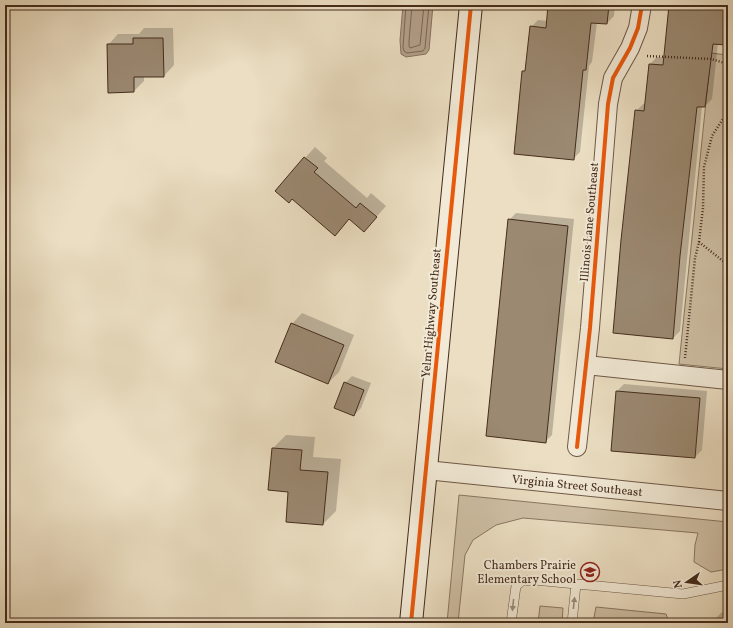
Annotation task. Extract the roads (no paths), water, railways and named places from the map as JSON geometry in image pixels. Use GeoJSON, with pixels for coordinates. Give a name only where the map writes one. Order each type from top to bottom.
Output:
{"type":"FeatureCollection","features":[{"type":"Feature","properties":{"kind":"main road","name":"Yelm Highway Southeast"},"geometry":{"type":"LineString","coordinates":[[411,623],[471,5]]}},
{"type":"Feature","properties":{"kind":"street","name":"Illinois Lane Southeast"},"geometry":{"type":"LineString","coordinates":[[578,447],[608,104],[613,78],[630,48],[638,28],[642,5]]}},
{"type":"Feature","properties":{"kind":"street"},"geometry":{"type":"LineString","coordinates":[[586,365],[728,380]]}},
{"type":"Feature","properties":{"kind":"street","name":"Virginia Street Southeast"},"geometry":{"type":"LineString","coordinates":[[426,470],[728,501]]}},
{"type":"Feature","properties":{"kind":"lane"},"geometry":{"type":"LineString","coordinates":[[511,623],[516,586],[522,581],[534,580],[683,594],[728,585]]}},
{"type":"Feature","properties":{"kind":"lane"},"geometry":{"type":"LineString","coordinates":[[572,623],[576,584]]}},
{"type":"Feature","properties":{"kind":"water"},"geometry":{"type":"Polygon","coordinates":[[[403,5],[433,5],[429,50],[426,54],[406,57],[401,54],[400,40],[403,5]]]}},
{"type":"Feature","properties":{"kind":"place","name":"Chambers Prairie Elementary School"},"geometry":{"type":"Point","coordinates":[590,572]}}]}
